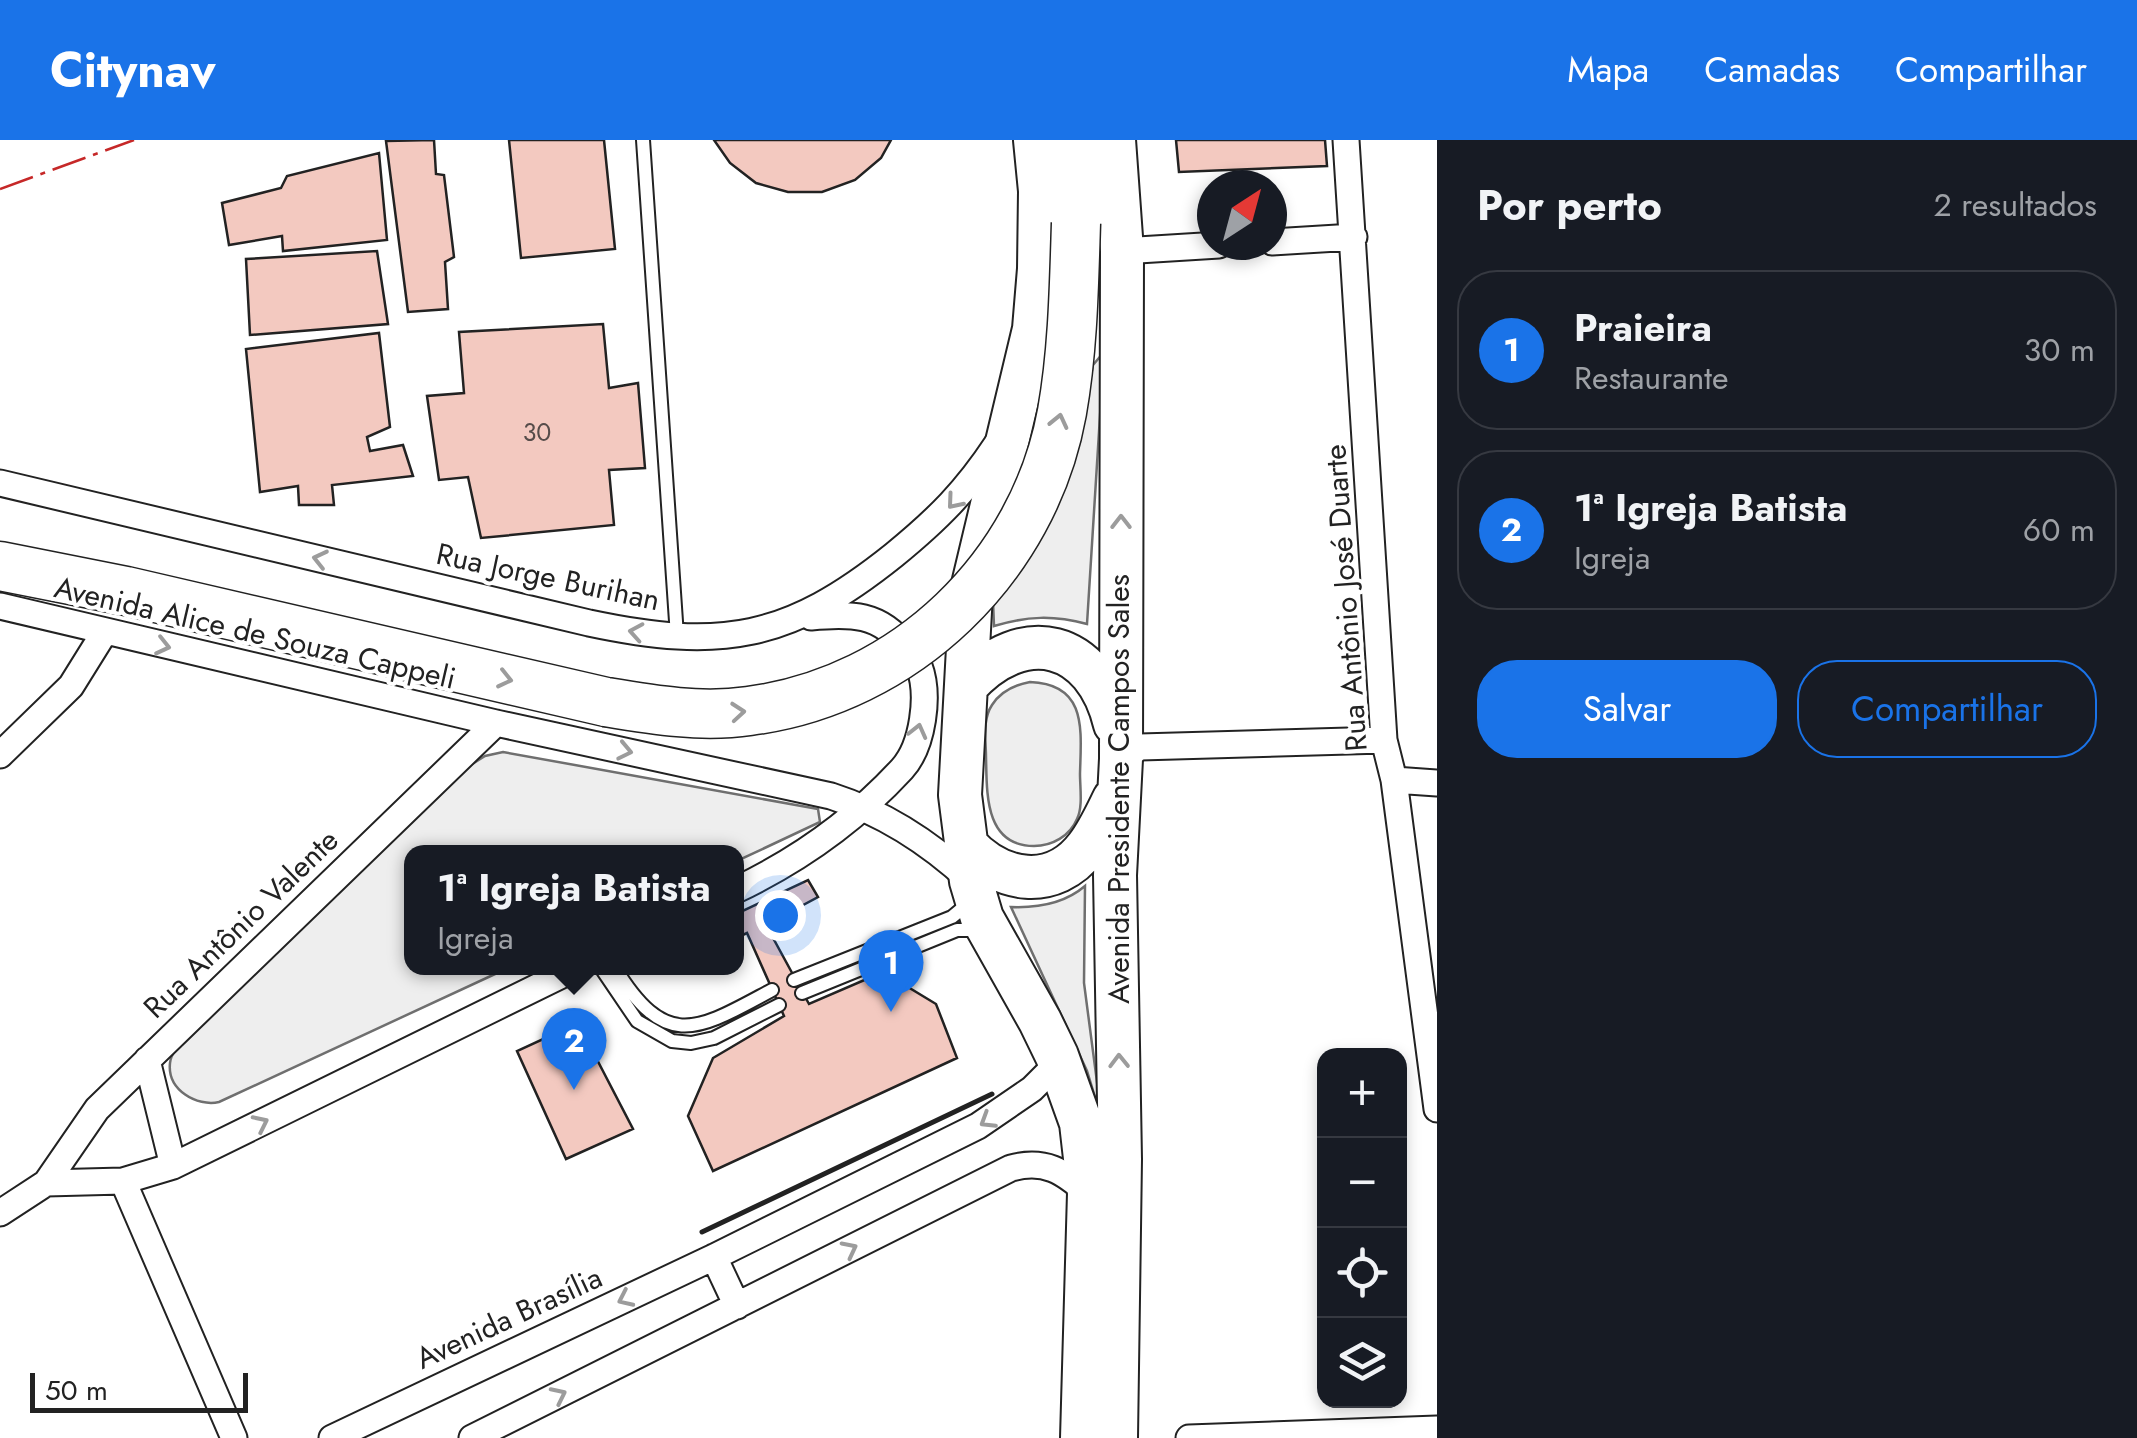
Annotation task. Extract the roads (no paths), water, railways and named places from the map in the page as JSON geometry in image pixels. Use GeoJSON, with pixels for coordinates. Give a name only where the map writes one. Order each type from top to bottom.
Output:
{"type":"FeatureCollection","features":[{"type":"Feature","properties":{"kind":"highway"},"geometry":{"type":"LineString","coordinates":[[0,566],[126,591],[606,702],[702,715],[750,712],[849,685],[885,667],[932,635],[964,603],[1010,544],[1036,496],[1062,413],[1073,308],[1075,140]]}},
{"type":"Feature","properties":{"kind":"main road"},"geometry":{"type":"LineString","coordinates":[[1035,140],[1040,191],[1034,329],[971,592],[960,795],[970,894],[1057,1056],[1081,1124],[1088,1193],[1082,1438]]}},
{"type":"Feature","properties":{"kind":"main road","name":"Avenida Presidente Campos Sales"},"geometry":{"type":"LineString","coordinates":[[1114,140],[1122,251],[1120,774],[1115,874],[1120,1158],[1116,1438]]}},
{"type":"Feature","properties":{"kind":"main road"},"geometry":{"type":"LineString","coordinates":[[966,686],[989,663],[1018,648],[1056,650],[1092,674],[1102,689],[1111,709],[1120,774],[1086,848],[1058,871],[1037,877],[996,870],[970,894]]}},
{"type":"Feature","properties":{"kind":"street","name":"Rua Antônio José Duarte"},"geometry":{"type":"LineString","coordinates":[[1346,140],[1384,740],[1394,780],[1437,1109]]}},
{"type":"Feature","properties":{"kind":"street"},"geometry":{"type":"LineString","coordinates":[[1287,241],[1354,237]]}},
{"type":"Feature","properties":{"kind":"street"},"geometry":{"type":"LineString","coordinates":[[1122,251],[1197,246]]}},
{"type":"Feature","properties":{"kind":"street","name":"Rua Jorge Burihan"},"geometry":{"type":"LineString","coordinates":[[0,483],[590,623],[677,638],[749,632],[795,618],[859,583],[942,516],[978,473],[1010,423]]}},
{"type":"Feature","properties":{"kind":"street","name":"Avenida Alice de Souza Cappeli"},"geometry":{"type":"LineString","coordinates":[[0,606],[496,723],[831,796],[861,806],[931,848],[970,894]]}},
{"type":"Feature","properties":{"kind":"street"},"geometry":{"type":"LineString","coordinates":[[744,886],[777,871],[830,836],[904,767],[918,740],[923,687],[918,665],[895,633],[881,622],[841,614],[795,618]]}},
{"type":"Feature","properties":{"kind":"street"},"geometry":{"type":"LineString","coordinates":[[0,755],[71,686],[104,633]]}},
{"type":"Feature","properties":{"kind":"street","name":"Rua Antônio Valente"},"geometry":{"type":"LineString","coordinates":[[46,1183],[97,1109],[496,723]]}},
{"type":"Feature","properties":{"kind":"street"},"geometry":{"type":"LineString","coordinates":[[1120,774],[1140,748],[1384,740]]}},
{"type":"Feature","properties":{"kind":"street"},"geometry":{"type":"LineString","coordinates":[[1394,780],[1437,783]]}},
{"type":"Feature","properties":{"kind":"street"},"geometry":{"type":"LineString","coordinates":[[0,1213],[46,1183],[124,1181],[173,1166],[561,975]]}},
{"type":"Feature","properties":{"kind":"street","name":"Avenida Brasília"},"geometry":{"type":"LineString","coordinates":[[332,1438],[714,1257],[978,1126],[1032,1089],[1050,1071],[1057,1056]]}},
{"type":"Feature","properties":{"kind":"street"},"geometry":{"type":"LineString","coordinates":[[147,1060],[173,1166]]}},
{"type":"Feature","properties":{"kind":"street"},"geometry":{"type":"LineString","coordinates":[[472,1438],[1011,1168],[1046,1164],[1066,1173],[1088,1193]]}},
{"type":"Feature","properties":{"kind":"street"},"geometry":{"type":"LineString","coordinates":[[124,1181],[234,1438]]}},
{"type":"Feature","properties":{"kind":"street"},"geometry":{"type":"LineString","coordinates":[[714,1257],[737,1306]]}},
{"type":"Feature","properties":{"kind":"street"},"geometry":{"type":"LineString","coordinates":[[1189,1438],[1437,1430]]}},
{"type":"Feature","properties":{"kind":"lane"},"geometry":{"type":"LineString","coordinates":[[643,140],[677,638]]}},
{"type":"Feature","properties":{"kind":"lane"},"geometry":{"type":"LineString","coordinates":[[802,993],[966,928],[970,894]]}},
{"type":"Feature","properties":{"kind":"lane"},"geometry":{"type":"LineString","coordinates":[[794,980],[970,894]]}},
{"type":"Feature","properties":{"kind":"lane"},"geometry":{"type":"LineString","coordinates":[[607,975],[660,1035],[691,1043],[714,1038],[779,1005]]}},
{"type":"Feature","properties":{"kind":"lane"},"geometry":{"type":"LineString","coordinates":[[618,975],[636,1010],[692,1028],[708,1024],[772,990]]}},
{"type":"Feature","properties":{"kind":"place","name":"Praieira"},"geometry":{"type":"Point","coordinates":[891,1012]}},
{"type":"Feature","properties":{"kind":"place","name":"1ª Igreja Batista"},"geometry":{"type":"Point","coordinates":[574,1090]}}]}
